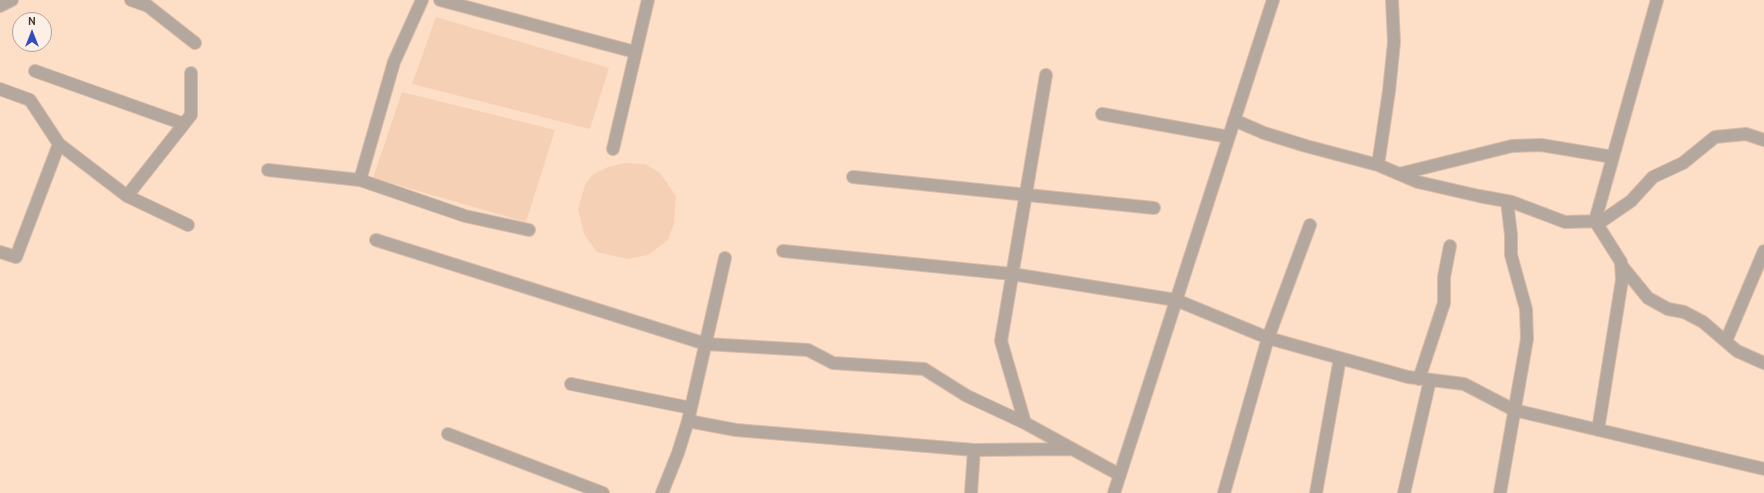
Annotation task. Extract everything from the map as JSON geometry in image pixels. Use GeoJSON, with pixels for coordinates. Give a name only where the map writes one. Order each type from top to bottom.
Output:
{"type":"FeatureCollection","features":[{"type":"Feature","properties":{"kind":"street"},"geometry":{"type":"LineString","coordinates":[[0,6],[12,0]]}},
{"type":"Feature","properties":{"kind":"street"},"geometry":{"type":"LineString","coordinates":[[131,0],[148,6],[195,43]]}},
{"type":"Feature","properties":{"kind":"street"},"geometry":{"type":"LineString","coordinates":[[360,180],[394,62],[422,0]]}},
{"type":"Feature","properties":{"kind":"street"},"geometry":{"type":"LineString","coordinates":[[440,0],[635,52]]}},
{"type":"Feature","properties":{"kind":"street"},"geometry":{"type":"LineString","coordinates":[[612,149],[648,0]]}},
{"type":"Feature","properties":{"kind":"street"},"geometry":{"type":"LineString","coordinates":[[1114,493],[1273,0]]}},
{"type":"Feature","properties":{"kind":"street"},"geometry":{"type":"LineString","coordinates":[[1378,166],[1389,91],[1394,42],[1392,0]]}},
{"type":"Feature","properties":{"kind":"street"},"geometry":{"type":"LineString","coordinates":[[1657,0],[1595,221],[1613,248],[1621,265],[1648,298],[1668,308],[1684,312],[1697,319],[1737,351],[1764,363]]}},
{"type":"Feature","properties":{"kind":"street"},"geometry":{"type":"LineString","coordinates":[[35,71],[184,124]]}},
{"type":"Feature","properties":{"kind":"street"},"geometry":{"type":"LineString","coordinates":[[127,196],[191,115],[191,74]]}},
{"type":"Feature","properties":{"kind":"street"},"geometry":{"type":"LineString","coordinates":[[1025,423],[1001,341],[1046,75]]}},
{"type":"Feature","properties":{"kind":"street"},"geometry":{"type":"LineString","coordinates":[[0,89],[30,100],[59,144],[127,196],[188,225]]}},
{"type":"Feature","properties":{"kind":"street"},"geometry":{"type":"LineString","coordinates":[[1102,114],[1229,138]]}},
{"type":"Feature","properties":{"kind":"street"},"geometry":{"type":"LineString","coordinates":[[1234,120],[1264,133],[1378,166],[1418,182],[1506,201],[1565,222],[1602,221],[1631,201],[1654,177],[1683,163],[1715,137],[1746,134],[1764,140]]}},
{"type":"Feature","properties":{"kind":"street"},"geometry":{"type":"LineString","coordinates":[[0,252],[16,257],[59,144]]}},
{"type":"Feature","properties":{"kind":"street"},"geometry":{"type":"LineString","coordinates":[[1399,174],[1512,146],[1541,145],[1613,157]]}},
{"type":"Feature","properties":{"kind":"street"},"geometry":{"type":"LineString","coordinates":[[268,170],[360,180],[465,216],[529,230]]}},
{"type":"Feature","properties":{"kind":"street"},"geometry":{"type":"LineString","coordinates":[[852,177],[1154,208]]}},
{"type":"Feature","properties":{"kind":"street"},"geometry":{"type":"LineString","coordinates":[[1500,493],[1527,339],[1526,309],[1511,255],[1511,235],[1506,201]]}},
{"type":"Feature","properties":{"kind":"street"},"geometry":{"type":"LineString","coordinates":[[1224,493],[1268,338],[1310,225]]}},
{"type":"Feature","properties":{"kind":"street"},"geometry":{"type":"LineString","coordinates":[[376,240],[706,344],[808,350],[833,363],[924,369],[967,396],[1025,423],[1120,475]]}},
{"type":"Feature","properties":{"kind":"street"},"geometry":{"type":"LineString","coordinates":[[1404,493],[1424,380],[1444,303],[1444,277],[1450,246]]}},
{"type":"Feature","properties":{"kind":"street"},"geometry":{"type":"LineString","coordinates":[[783,251],[1012,274],[1176,300],[1268,338],[1408,378],[1464,384],[1514,410],[1764,469]]}},
{"type":"Feature","properties":{"kind":"street"},"geometry":{"type":"LineString","coordinates":[[1726,341],[1764,251]]}},
{"type":"Feature","properties":{"kind":"street"},"geometry":{"type":"LineString","coordinates":[[662,493],[678,453],[688,421],[725,258]]}},
{"type":"Feature","properties":{"kind":"street"},"geometry":{"type":"LineString","coordinates":[[1598,430],[1617,318],[1622,280],[1621,265]]}},
{"type":"Feature","properties":{"kind":"street"},"geometry":{"type":"LineString","coordinates":[[1316,493],[1340,358]]}},
{"type":"Feature","properties":{"kind":"street"},"geometry":{"type":"LineString","coordinates":[[571,384],[691,408]]}},
{"type":"Feature","properties":{"kind":"street"},"geometry":{"type":"LineString","coordinates":[[688,421],[736,430],[974,450],[1072,449]]}},
{"type":"Feature","properties":{"kind":"street"},"geometry":{"type":"LineString","coordinates":[[448,434],[603,493]]}},
{"type":"Feature","properties":{"kind":"street"},"geometry":{"type":"LineString","coordinates":[[971,493],[974,450]]}},
{"type":"Feature","properties":{"kind":"shaded area"},"geometry":{"type":"Polygon","coordinates":[[[436,17],[609,68],[590,129],[412,84],[436,17]]]}},
{"type":"Feature","properties":{"kind":"shaded area"},"geometry":{"type":"Polygon","coordinates":[[[402,92],[555,130],[526,222],[373,178],[402,92]]]}},
{"type":"Feature","properties":{"kind":"shaded area"},"geometry":{"type":"Polygon","coordinates":[[[625,163],[645,164],[660,173],[676,196],[674,223],[668,240],[648,255],[628,259],[597,252],[584,234],[578,209],[585,185],[592,175],[608,167],[625,163]]]}}]}
